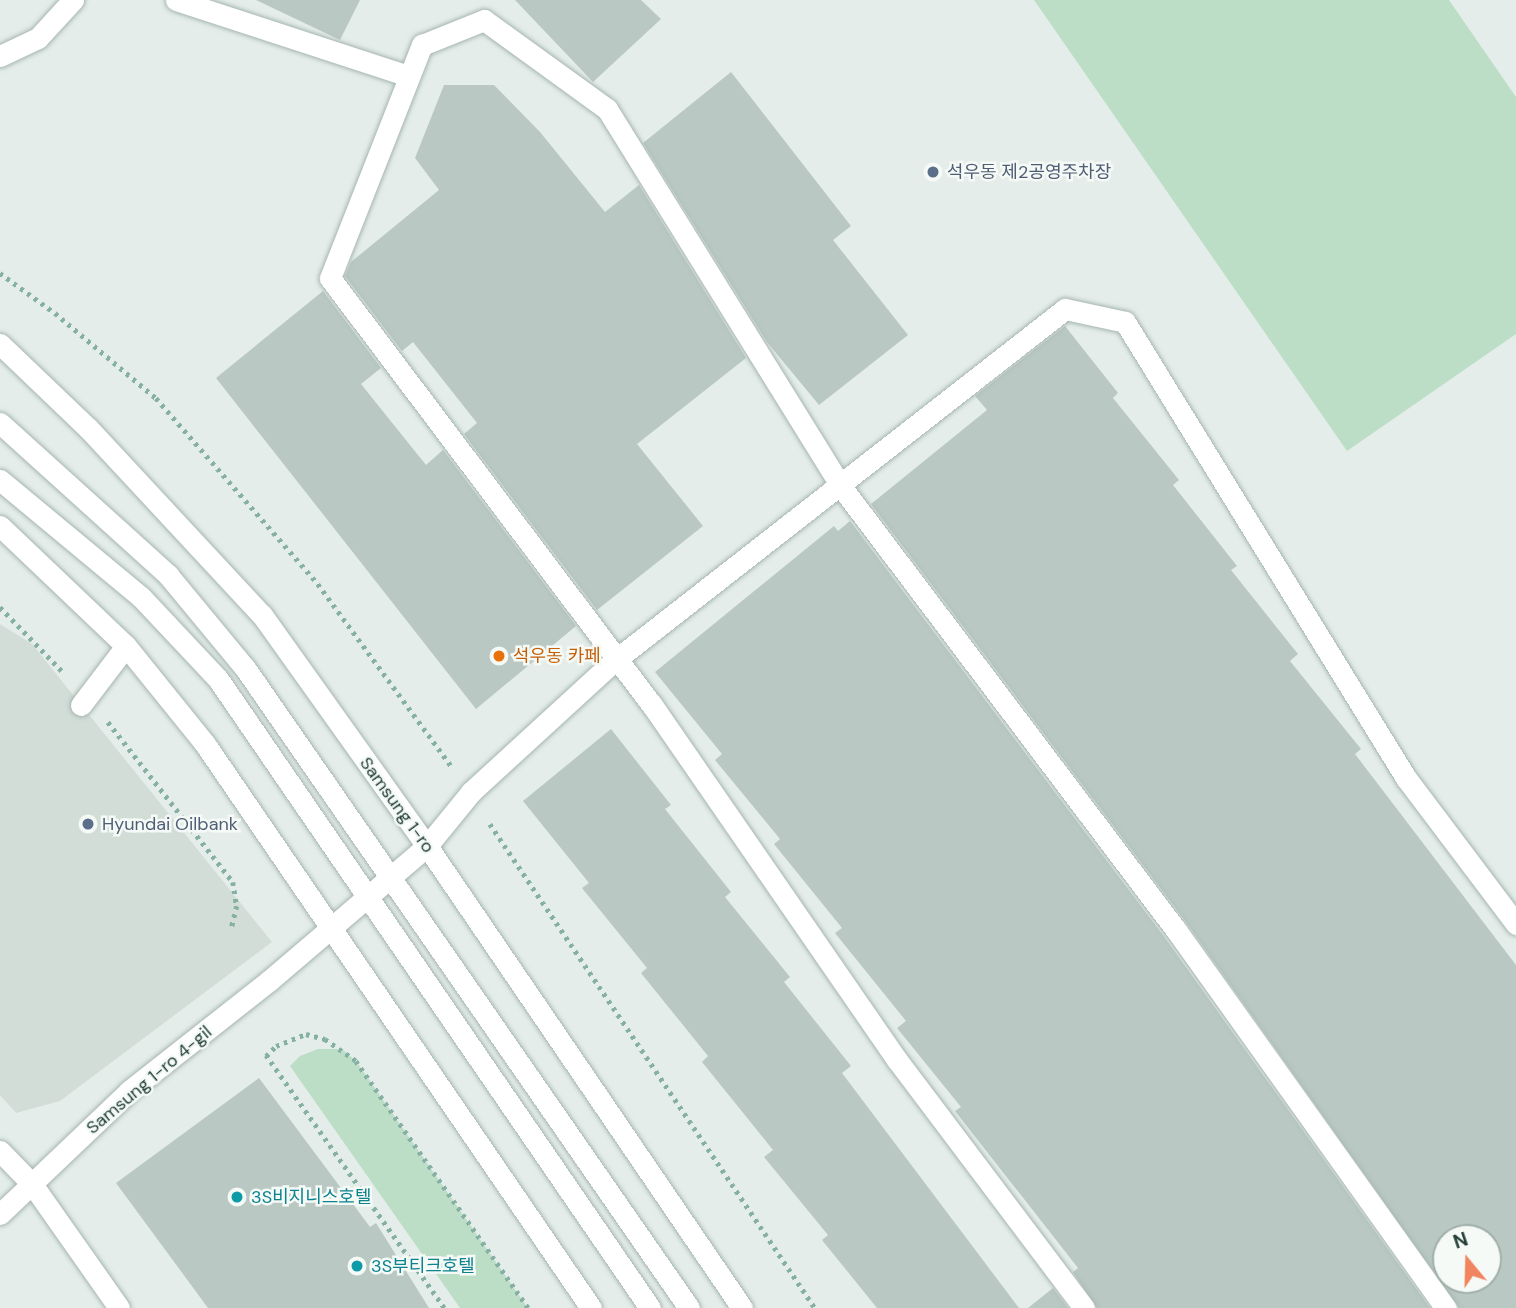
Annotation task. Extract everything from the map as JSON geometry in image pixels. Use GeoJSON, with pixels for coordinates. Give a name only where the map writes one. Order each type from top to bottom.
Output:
{"type":"FeatureCollection","features":[{"type":"Feature","properties":{"kind":"street"},"geometry":{"type":"LineString","coordinates":[[0,56],[38,38],[73,0]]}},
{"type":"Feature","properties":{"kind":"street"},"geometry":{"type":"LineString","coordinates":[[176,0],[409,76]]}},
{"type":"Feature","properties":{"kind":"street"},"geometry":{"type":"LineString","coordinates":[[1084,1308],[897,1060],[651,704],[614,661],[330,278],[422,45],[484,20],[607,110],[840,485],[1176,930],[1446,1308]]}},
{"type":"Feature","properties":{"kind":"street","name":"Samsung 1-ro 4-gil"},"geometry":{"type":"LineString","coordinates":[[0,1214],[129,1091],[270,980],[427,846],[471,792],[614,661],[1065,309],[1125,322],[1406,778],[1516,924]]}},
{"type":"Feature","properties":{"kind":"street","name":"Samsung 1-ro"},"geometry":{"type":"LineString","coordinates":[[0,344],[98,438],[262,615],[427,846],[742,1308]]}},
{"type":"Feature","properties":{"kind":"street"},"geometry":{"type":"LineString","coordinates":[[0,423],[168,575],[245,668],[689,1308]]}},
{"type":"Feature","properties":{"kind":"street"},"geometry":{"type":"LineString","coordinates":[[0,480],[141,597],[218,679],[650,1308]]}},
{"type":"Feature","properties":{"kind":"street"},"geometry":{"type":"LineString","coordinates":[[0,526],[126,646],[205,744],[591,1308]]}},
{"type":"Feature","properties":{"kind":"street"},"geometry":{"type":"LineString","coordinates":[[84,701],[126,646]]}},
{"type":"Feature","properties":{"kind":"street"},"geometry":{"type":"LineString","coordinates":[[0,1151],[32,1184],[119,1308]]}},
{"type":"Feature","properties":{"kind":"path"},"geometry":{"type":"LineString","coordinates":[[0,273],[55,313],[156,398],[318,584],[471,792],[815,1308]]}},
{"type":"Feature","properties":{"kind":"path"},"geometry":{"type":"LineString","coordinates":[[0,607],[84,701],[233,882],[237,906],[232,926]]}},
{"type":"Feature","properties":{"kind":"path"},"geometry":{"type":"LineString","coordinates":[[444,1308],[266,1056],[276,1046],[306,1034],[326,1039],[356,1061],[528,1308]]}},
{"type":"Feature","properties":{"kind":"shaded area","name":"Hyundai Oilbank"},"geometry":{"type":"Polygon","coordinates":[[[0,624],[32,644],[272,942],[60,1101],[16,1113],[0,1095],[0,624]]]}},
{"type":"Feature","properties":{"kind":"green space"},"geometry":{"type":"Polygon","coordinates":[[[1034,0],[1449,0],[1516,97],[1516,334],[1347,451],[1034,0]]]}},
{"type":"Feature","properties":{"kind":"green space"},"geometry":{"type":"Polygon","coordinates":[[[318,1049],[342,1049],[356,1061],[528,1308],[460,1308],[290,1066],[300,1056],[318,1049]]]}},
{"type":"Feature","properties":{"kind":"building"},"geometry":{"type":"Polygon","coordinates":[[[256,0],[360,0],[340,40],[256,0]]]}},
{"type":"Feature","properties":{"kind":"building"},"geometry":{"type":"Polygon","coordinates":[[[515,0],[641,0],[661,19],[593,82],[515,0]]]}},
{"type":"Feature","properties":{"kind":"building"},"geometry":{"type":"Polygon","coordinates":[[[731,72],[851,226],[833,240],[908,335],[819,405],[767,342],[643,143],[731,72]]]}},
{"type":"Feature","properties":{"kind":"building"},"geometry":{"type":"Polygon","coordinates":[[[444,85],[494,85],[540,132],[605,212],[639,185],[746,358],[637,444],[703,526],[597,610],[464,434],[477,423],[413,342],[402,351],[345,276],[351,262],[439,190],[415,158],[444,85]]]}},
{"type":"Feature","properties":{"kind":"building"},"geometry":{"type":"Polygon","coordinates":[[[323,291],[381,368],[361,384],[426,465],[443,450],[576,626],[476,709],[216,378],[323,291]]]}},
{"type":"Feature","properties":{"kind":"building"},"geometry":{"type":"Polygon","coordinates":[[[1065,326],[1118,393],[1113,398],[1179,480],[1173,485],[1237,566],[1231,570],[1298,654],[1290,661],[1361,749],[1355,754],[1516,965],[1516,1308],[1459,1308],[1449,1294],[1502,1294],[1502,1224],[1432,1224],[1432,1270],[1186,922],[871,504],[987,410],[975,396],[1065,326]]]}},
{"type":"Feature","properties":{"kind":"building"},"geometry":{"type":"Polygon","coordinates":[[[850,521],[1165,938],[1430,1308],[1097,1308],[1073,1272],[1078,1268],[955,1111],[961,1107],[897,1028],[906,1021],[835,933],[842,928],[774,844],[780,839],[715,760],[722,754],[655,672],[834,526],[838,531],[850,521]]]}},
{"type":"Feature","properties":{"kind":"building"},"geometry":{"type":"Polygon","coordinates":[[[611,729],[671,805],[665,809],[731,892],[725,897],[790,977],[784,982],[851,1066],[842,1073],[1019,1308],[877,1308],[822,1240],[828,1235],[764,1157],[773,1150],[702,1062],[708,1056],[641,973],[647,968],[582,888],[589,883],[523,801],[611,729]]]}},
{"type":"Feature","properties":{"kind":"building","name":"3S비지니스호텔"},"geometry":{"type":"Polygon","coordinates":[[[259,1078],[370,1227],[376,1223],[429,1308],[208,1308],[116,1183],[259,1078]]]}},
{"type":"Feature","properties":{"kind":"building"},"geometry":{"type":"Polygon","coordinates":[[[1053,1288],[1068,1308],[1028,1308],[1053,1288]]]}},
{"type":"Feature","properties":{"kind":"place","name":"석우동 제2공영주차장"},"geometry":{"type":"Point","coordinates":[933,172]}},
{"type":"Feature","properties":{"kind":"place","name":"석우동 카페"},"geometry":{"type":"Point","coordinates":[499,656]}},
{"type":"Feature","properties":{"kind":"place","name":"Hyundai Oilbank"},"geometry":{"type":"Point","coordinates":[88,824]}},
{"type":"Feature","properties":{"kind":"place","name":"3S비지니스호텔"},"geometry":{"type":"Point","coordinates":[237,1197]}},
{"type":"Feature","properties":{"kind":"place","name":"3S부티크호텔"},"geometry":{"type":"Point","coordinates":[357,1266]}}]}
